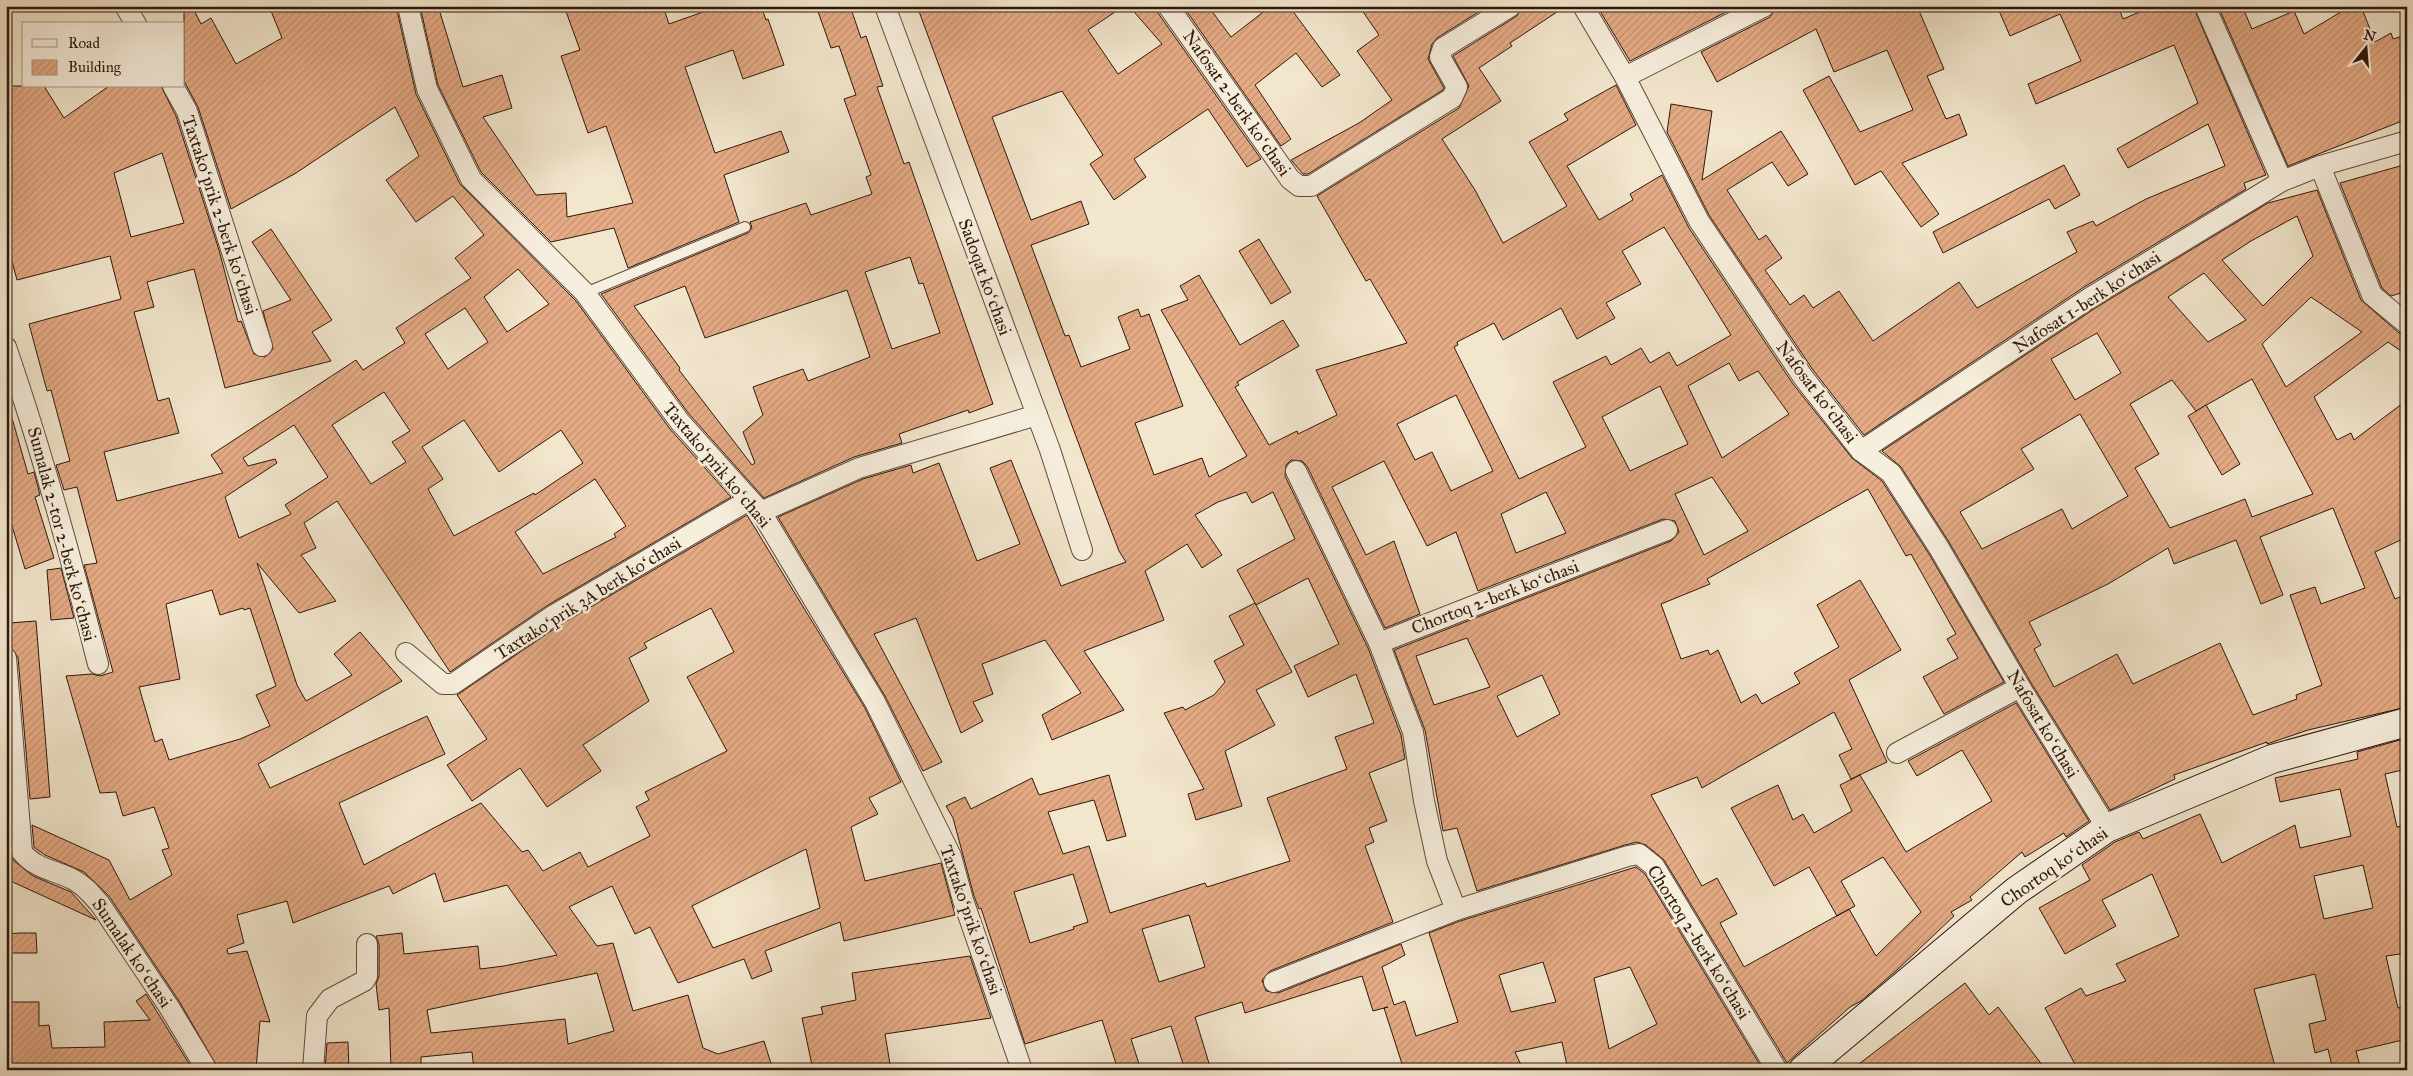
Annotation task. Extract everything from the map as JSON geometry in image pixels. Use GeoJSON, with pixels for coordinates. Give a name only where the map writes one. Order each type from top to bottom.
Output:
{"type":"FeatureCollection","features":[{"type":"Feature","properties":{"kind":"main road","name":"Chortoq koʻchasi"},"geometry":{"type":"LineString","coordinates":[[1802,1070],[2016,891],[2106,828],[2272,759],[2407,722]]}},
{"type":"Feature","properties":{"kind":"street"},"geometry":{"type":"LineString","coordinates":[[125,6],[135,22]]}},
{"type":"Feature","properties":{"kind":"street","name":"Taxtakoʻprik koʻchasi"},"geometry":{"type":"LineString","coordinates":[[408,6],[427,89],[471,179],[585,293],[680,422],[755,506],[875,702],[951,856],[964,900],[1022,1070]]}},
{"type":"Feature","properties":{"kind":"street","name":"Sadoqat koʻchasi"},"geometry":{"type":"LineString","coordinates":[[885,6],[1037,415],[1082,550]]}},
{"type":"Feature","properties":{"kind":"street","name":"Nafosat 2-berk koʻchasi"},"geometry":{"type":"LineString","coordinates":[[1168,6],[1290,179],[1299,186],[1311,186],[1452,98],[1457,87],[1440,57],[1443,48],[1511,6]]}},
{"type":"Feature","properties":{"kind":"street"},"geometry":{"type":"LineString","coordinates":[[1583,6],[1625,77],[1765,6]]}},
{"type":"Feature","properties":{"kind":"street"},"geometry":{"type":"LineString","coordinates":[[2205,6],[2282,182]]}},
{"type":"Feature","properties":{"kind":"street","name":"Nafosat koʻchasi"},"geometry":{"type":"LineString","coordinates":[[1625,77],[1698,221],[1803,377],[1861,451],[1891,473],[1939,548],[2020,687],[2106,828]]}},
{"type":"Feature","properties":{"kind":"street","name":"Taxtakoʻprik 2-berk koʻchasi"},"geometry":{"type":"LineString","coordinates":[[174,88],[187,111],[262,346]]}},
{"type":"Feature","properties":{"kind":"street","name":"Nafosat 1-berk koʻchasi"},"geometry":{"type":"LineString","coordinates":[[1861,451],[2091,297],[2282,182],[2320,166],[2407,141]]}},
{"type":"Feature","properties":{"kind":"street"},"geometry":{"type":"LineString","coordinates":[[2320,166],[2372,294],[2407,324]]}},
{"type":"Feature","properties":{"kind":"street","name":"Sumalak 2-tor 2-berk koʻchasi"},"geometry":{"type":"LineString","coordinates":[[6,347],[25,402],[74,569],[98,664]]}},
{"type":"Feature","properties":{"kind":"street","name":"Taxtakoʻprik 3A berk koʻchasi"},"geometry":{"type":"LineString","coordinates":[[406,654],[443,684],[453,684],[554,615],[755,506],[859,468],[1037,415]]}},
{"type":"Feature","properties":{"kind":"street"},"geometry":{"type":"LineString","coordinates":[[1296,471],[1379,643],[1413,732],[1424,801],[1438,860],[1456,910]]}},
{"type":"Feature","properties":{"kind":"street","name":"Chortoq 2-berk koʻchasi"},"geometry":{"type":"LineString","coordinates":[[1379,643],[1667,530]]}},
{"type":"Feature","properties":{"kind":"street","name":"Sumalak koʻchasi"},"geometry":{"type":"LineString","coordinates":[[6,658],[22,852],[34,864],[74,880],[88,890],[100,904],[169,1007],[207,1070]]}},
{"type":"Feature","properties":{"kind":"street"},"geometry":{"type":"LineString","coordinates":[[1897,753],[2020,687]]}},
{"type":"Feature","properties":{"kind":"street","name":"Chortoq 2-berk koʻchasi"},"geometry":{"type":"LineString","coordinates":[[1274,982],[1456,910],[1639,854],[1654,866],[1777,1070]]}},
{"type":"Feature","properties":{"kind":"street"},"geometry":{"type":"LineString","coordinates":[[313,1070],[317,1016],[330,999],[364,981],[367,976],[367,944]]}},
{"type":"Feature","properties":{"kind":"lane"},"geometry":{"type":"LineString","coordinates":[[585,293],[744,227]]}},
{"type":"Feature","properties":{"kind":"building"},"geometry":{"type":"Polygon","coordinates":[[[184,6],[192,6],[201,24],[211,18],[236,64],[282,38],[269,6],[396,6],[416,94],[460,184],[576,301],[670,429],[731,497],[548,605],[450,672],[337,501],[304,523],[316,548],[301,555],[336,601],[299,613],[257,563],[297,685],[306,701],[352,675],[334,654],[360,632],[402,681],[258,764],[270,788],[427,716],[445,754],[339,803],[364,865],[481,803],[522,852],[528,850],[543,871],[580,852],[588,867],[650,836],[636,807],[649,800],[645,792],[727,751],[687,677],[734,652],[711,608],[644,643],[647,648],[629,658],[649,701],[583,745],[601,771],[547,807],[520,768],[472,801],[447,765],[487,739],[457,695],[560,625],[747,515],[865,708],[901,782],[869,798],[878,814],[851,827],[865,881],[941,863],[955,915],[844,941],[840,922],[765,951],[772,971],[752,979],[744,959],[678,983],[650,927],[635,934],[612,886],[569,907],[597,946],[613,943],[633,1011],[688,995],[703,1048],[718,1054],[764,1041],[773,1070],[570,1070],[570,1067],[539,1070],[474,1070],[472,1052],[421,1057],[421,1070],[391,1070],[389,1008],[379,1010],[376,984],[379,976],[379,944],[376,936],[402,933],[404,954],[478,946],[480,969],[557,955],[507,885],[444,902],[435,873],[393,894],[389,886],[293,923],[287,901],[237,915],[244,943],[227,949],[228,954],[247,951],[270,1022],[260,1021],[256,1070],[219,1070],[179,1001],[109,896],[84,872],[45,855],[34,847],[32,825],[109,860],[130,900],[172,875],[162,850],[169,848],[154,807],[123,816],[116,792],[100,793],[66,676],[92,674],[100,676],[113,672],[84,565],[97,563],[77,487],[64,490],[56,465],[70,461],[51,390],[47,391],[29,324],[121,299],[110,256],[17,280],[6,239],[6,86],[45,88],[64,118],[106,88],[162,88],[176,116],[219,250],[238,322],[241,321],[254,354],[265,357],[273,349],[263,311],[291,300],[252,242],[271,229],[332,320],[312,332],[331,361],[225,388],[194,269],[147,282],[154,307],[134,312],[158,401],[169,398],[179,433],[104,452],[117,501],[223,473],[211,455],[356,360],[363,370],[405,343],[396,328],[471,278],[455,258],[484,235],[453,196],[416,222],[386,180],[419,156],[395,107],[296,173],[231,209],[198,107],[185,83],[184,6]],[[162,153],[114,173],[131,237],[184,223],[162,153]],[[518,269],[484,297],[507,332],[549,304],[518,269]],[[465,308],[425,334],[448,369],[488,342],[465,308]],[[384,392],[332,425],[371,484],[406,462],[392,442],[410,431],[384,392]],[[464,420],[422,447],[443,479],[428,489],[454,536],[534,493],[535,495],[583,463],[561,430],[499,472],[464,420]],[[294,425],[243,458],[248,466],[275,459],[277,463],[225,497],[239,538],[291,514],[285,505],[328,477],[294,425]],[[595,479],[515,532],[543,574],[616,537],[614,534],[626,526],[595,479]],[[212,590],[166,604],[180,679],[139,687],[155,742],[162,739],[169,760],[240,739],[270,726],[256,695],[276,686],[250,608],[244,610],[243,608],[220,615],[212,590]],[[806,849],[692,906],[713,948],[820,908],[806,849]],[[597,973],[427,1010],[431,1033],[565,1019],[568,1044],[614,1031],[597,973]]]}},
{"type":"Feature","properties":{"kind":"building"},"geometry":{"type":"Polygon","coordinates":[[[420,6],[438,6],[463,87],[502,75],[512,108],[483,117],[536,195],[566,193],[567,217],[633,203],[606,126],[588,133],[561,56],[580,50],[564,6],[663,6],[669,24],[720,6],[761,6],[766,20],[768,19],[784,65],[743,79],[733,50],[685,67],[715,153],[781,131],[789,152],[724,175],[739,222],[628,268],[614,228],[551,242],[481,172],[438,85],[420,6]]]}},
{"type":"Feature","properties":{"kind":"building"},"geometry":{"type":"Polygon","coordinates":[[[816,6],[850,6],[861,38],[866,36],[883,86],[877,87],[904,164],[909,162],[993,404],[969,413],[968,410],[899,434],[902,443],[854,457],[764,498],[689,414],[601,294],[748,233],[752,228],[750,222],[806,203],[811,215],[872,194],[866,177],[871,175],[844,99],[856,95],[839,46],[831,48],[816,6]],[[910,257],[865,272],[892,349],[940,333],[923,283],[919,284],[910,257]],[[685,286],[634,306],[680,368],[679,370],[752,465],[755,463],[743,432],[763,415],[753,387],[803,369],[808,381],[870,357],[847,290],[705,338],[685,286]]]}},
{"type":"Feature","properties":{"kind":"building"},"geometry":{"type":"Polygon","coordinates":[[[917,6],[1124,6],[1088,30],[1118,74],[1162,44],[1129,6],[1156,6],[1158,13],[1261,159],[1247,167],[1208,109],[1134,159],[1146,177],[1114,200],[1090,164],[1103,155],[1062,91],[992,117],[1031,220],[1081,201],[1089,224],[1031,245],[1065,336],[1069,335],[1081,367],[1130,349],[1118,317],[1138,309],[1141,317],[1149,314],[1183,406],[1135,423],[1154,475],[1202,458],[1209,477],[1247,456],[1161,310],[1188,300],[1180,286],[1199,275],[1240,345],[1283,320],[1299,346],[1237,382],[1239,385],[1235,387],[1269,445],[1297,431],[1298,434],[1337,415],[1316,370],[1407,343],[1370,279],[1366,281],[1317,196],[1459,108],[1469,86],[1453,56],[1517,16],[1523,6],[1566,6],[1510,43],[1512,46],[1479,68],[1501,101],[1442,139],[1475,190],[1503,243],[1567,206],[1529,142],[1568,120],[1564,114],[1616,85],[1636,125],[1567,166],[1599,220],[1633,200],[1630,194],[1662,175],[1689,228],[1793,384],[1852,458],[1882,481],[1929,554],[2004,682],[1944,714],[1923,677],[1958,658],[1947,639],[1956,634],[1911,554],[1906,556],[1868,489],[1707,579],[1710,584],[1661,604],[1681,659],[1708,650],[1710,655],[1718,650],[1741,703],[1756,694],[1762,704],[1800,683],[1794,673],[1839,647],[1817,605],[1860,580],[1901,650],[1849,680],[1887,762],[1851,779],[1839,755],[1852,749],[1834,712],[1702,788],[1697,777],[1651,795],[1702,886],[1717,878],[1737,914],[1720,923],[1744,967],[1837,916],[1809,867],[1774,886],[1731,808],[1778,785],[1793,820],[1803,814],[1814,833],[1852,811],[1840,785],[1860,775],[1906,852],[1992,801],[1962,750],[1917,776],[1908,761],[2016,703],[2089,821],[2066,837],[2064,833],[2025,857],[2022,852],[1970,897],[1972,900],[1951,912],[1954,916],[1897,970],[1861,1001],[1850,1007],[1787,1063],[1664,860],[1646,845],[1637,842],[1625,845],[1477,891],[1457,828],[1443,831],[1425,730],[1394,650],[1671,541],[1679,532],[1675,521],[1663,519],[1478,591],[1456,532],[1427,546],[1384,461],[1332,487],[1366,555],[1394,541],[1420,614],[1385,628],[1307,466],[1302,461],[1291,460],[1286,465],[1285,476],[1368,648],[1401,735],[1405,759],[1369,773],[1387,821],[1369,828],[1374,842],[1365,846],[1393,922],[1270,971],[1262,980],[1266,991],[1278,993],[1401,944],[1405,955],[1382,967],[1394,1005],[1405,1001],[1416,1036],[1458,1022],[1429,933],[1460,921],[1636,867],[1645,874],[1763,1070],[1568,1070],[1562,1042],[1515,1052],[1521,1065],[1510,1070],[1404,1070],[1384,1008],[1373,1011],[1362,976],[1245,1013],[1242,1002],[1195,1017],[1211,1070],[1185,1070],[1171,1026],[1131,1039],[1141,1070],[1118,1070],[1102,1020],[1025,1044],[981,908],[979,909],[974,896],[953,818],[946,806],[965,797],[971,809],[1032,778],[1039,795],[1109,775],[1126,836],[1107,841],[1094,800],[1048,812],[1063,854],[1089,846],[1110,913],[1205,883],[1207,887],[1290,861],[1267,798],[1347,769],[1335,737],[1374,723],[1356,674],[1308,697],[1294,666],[1339,644],[1308,578],[1256,605],[1237,570],[1295,539],[1273,492],[1252,503],[1246,492],[1218,502],[1195,515],[1222,555],[1202,568],[1187,544],[1145,571],[1164,620],[1084,651],[1124,710],[1052,740],[1042,715],[1081,693],[1045,640],[982,664],[993,694],[973,702],[983,721],[961,733],[916,618],[874,634],[942,762],[923,771],[885,696],[778,517],[863,479],[911,465],[913,473],[939,463],[977,561],[1020,544],[990,468],[1011,460],[1061,586],[1126,562],[1119,551],[917,6]],[[1664,227],[1622,251],[1641,284],[1606,303],[1615,318],[1577,339],[1561,308],[1503,340],[1494,323],[1457,342],[1458,345],[1454,347],[1519,479],[1586,447],[1553,382],[1606,356],[1611,365],[1641,348],[1650,363],[1669,352],[1677,366],[1731,335],[1664,227]],[[1729,363],[1688,386],[1722,458],[1789,414],[1758,371],[1739,381],[1729,363]],[[1660,386],[1602,417],[1630,471],[1688,444],[1660,386]],[[1456,395],[1397,424],[1415,460],[1432,452],[1451,491],[1493,471],[1456,395]],[[1712,477],[1675,494],[1704,555],[1748,531],[1712,477]],[[1546,492],[1501,514],[1516,553],[1566,533],[1546,492]],[[1467,638],[1416,656],[1434,705],[1490,687],[1467,638]],[[1542,675],[1497,696],[1517,737],[1560,714],[1542,675]],[[1883,857],[1841,881],[1855,906],[1849,909],[1876,956],[1921,912],[1883,857]],[[1073,874],[1014,892],[1030,943],[1074,929],[1073,927],[1088,922],[1073,874]],[[1189,915],[1142,929],[1159,982],[1205,967],[1189,915]],[[1543,962],[1499,975],[1511,1012],[1556,1002],[1543,962]],[[1630,967],[1594,978],[1609,1049],[1657,1024],[1630,967]]]}},
{"type":"Feature","properties":{"kind":"building"},"geometry":{"type":"Polygon","coordinates":[[[1183,6],[1208,6],[1231,37],[1271,6],[1289,6],[1340,75],[1322,87],[1296,53],[1255,85],[1291,139],[1281,146],[1183,6]]]}},
{"type":"Feature","properties":{"kind":"building"},"geometry":{"type":"Polygon","coordinates":[[[1359,6],[1488,6],[1437,38],[1432,44],[1428,59],[1444,88],[1443,90],[1308,174],[1303,174],[1291,160],[1359,123],[1392,100],[1357,51],[1379,35],[1359,6]]]}},
{"type":"Feature","properties":{"kind":"building"},"geometry":{"type":"Polygon","coordinates":[[[1597,6],[1738,6],[1630,61],[1597,6]]]}},
{"type":"Feature","properties":{"kind":"building"},"geometry":{"type":"Polygon","coordinates":[[[1777,6],[1917,6],[1944,69],[1927,76],[1946,119],[1959,114],[1967,135],[1902,163],[1939,214],[1921,227],[1881,171],[1855,185],[1803,90],[1829,76],[1860,132],[1913,110],[1887,50],[1834,72],[1816,29],[1717,82],[1701,52],[1770,17],[1777,6]]]}},
{"type":"Feature","properties":{"kind":"building"},"geometry":{"type":"Polygon","coordinates":[[[1997,6],[2118,6],[2123,19],[2154,6],[2193,6],[2266,175],[2244,183],[2246,189],[2084,287],[1864,435],[1813,370],[1709,215],[1667,132],[1671,104],[1712,111],[1702,180],[1781,131],[1808,174],[1788,186],[1772,162],[1727,190],[1759,240],[1766,235],[1782,258],[1765,270],[1790,305],[1804,295],[1813,308],[1839,291],[1873,341],[1959,282],[1977,308],[2077,252],[2067,232],[2093,221],[2096,226],[2146,199],[2225,166],[2208,124],[2128,168],[2117,149],[2198,103],[2174,45],[2036,104],[2028,84],[2081,61],[2060,14],[2010,36],[1997,6]]]}},
{"type":"Feature","properties":{"kind":"building"},"geometry":{"type":"Polygon","coordinates":[[[2218,6],[2242,6],[2252,29],[2294,11],[2304,34],[2351,6],[2361,6],[2375,42],[2391,33],[2393,39],[2407,35],[2407,119],[2288,166],[2218,6]]]}},
{"type":"Feature","properties":{"kind":"building"},"geometry":{"type":"Polygon","coordinates":[[[2407,164],[2407,291],[2391,296],[2382,288],[2340,183],[2407,164]]]}},
{"type":"Feature","properties":{"kind":"building"},"geometry":{"type":"Polygon","coordinates":[[[2064,165],[2080,195],[2055,209],[2049,199],[1943,253],[1933,232],[2064,165]]]}},
{"type":"Feature","properties":{"kind":"building"},"geometry":{"type":"Polygon","coordinates":[[[2317,190],[2361,300],[2399,333],[2407,336],[2407,355],[2388,342],[2314,397],[2337,440],[2351,433],[2354,440],[2407,400],[2407,537],[2375,552],[2395,599],[2407,594],[2407,707],[2308,730],[2267,744],[2267,742],[2174,775],[2175,779],[2110,810],[2030,681],[1949,542],[1901,467],[1882,451],[2097,307],[2268,203],[2317,190]],[[2297,216],[2251,241],[2222,260],[2263,306],[2313,256],[2297,216]],[[2204,273],[2168,297],[2208,342],[2246,320],[2204,273]],[[2311,297],[2262,344],[2286,387],[2362,332],[2311,297]],[[2097,333],[2051,359],[2075,400],[2121,373],[2097,333]],[[2252,379],[2196,411],[2172,380],[2130,404],[2159,454],[2135,468],[2170,528],[2245,499],[2252,517],[2313,494],[2252,379]],[[2080,414],[2021,449],[2034,469],[1960,512],[1982,549],[2062,509],[2072,529],[2128,496],[2080,414]],[[2333,508],[2260,537],[2283,595],[2261,604],[2236,540],[2174,564],[2168,548],[2108,584],[2029,622],[2041,645],[2034,649],[2054,687],[2117,654],[2133,684],[2220,643],[2253,715],[2297,699],[2296,695],[2322,685],[2290,595],[2315,587],[2321,604],[2365,588],[2333,508]]]}},
{"type":"Feature","properties":{"kind":"building"},"geometry":{"type":"Polygon","coordinates":[[[1259,239],[1291,292],[1271,304],[1239,251],[1259,239]]]}},
{"type":"Feature","properties":{"kind":"building"},"geometry":{"type":"Polygon","coordinates":[[[2206,405],[2240,464],[2222,475],[2188,416],[2206,405]]]}},
{"type":"Feature","properties":{"kind":"building"},"geometry":{"type":"Polygon","coordinates":[[[12,418],[28,474],[34,472],[40,495],[35,497],[54,558],[25,569],[6,506],[6,419],[12,418]]]}},
{"type":"Feature","properties":{"kind":"building"},"geometry":{"type":"Polygon","coordinates":[[[61,568],[74,618],[51,620],[47,570],[61,568]]]}},
{"type":"Feature","properties":{"kind":"building"},"geometry":{"type":"Polygon","coordinates":[[[1255,603],[1292,672],[1256,690],[1275,725],[1225,751],[1242,806],[1196,820],[1188,794],[1204,789],[1164,713],[1183,707],[1185,710],[1214,695],[1225,682],[1214,661],[1244,645],[1229,616],[1255,603]]]}},
{"type":"Feature","properties":{"kind":"building"},"geometry":{"type":"Polygon","coordinates":[[[36,621],[50,797],[30,799],[18,657],[10,647],[9,623],[36,621]]]}},
{"type":"Feature","properties":{"kind":"building"},"geometry":{"type":"Polygon","coordinates":[[[2407,738],[2407,769],[2385,774],[2397,827],[2407,825],[2407,953],[2386,956],[2398,1008],[2407,1006],[2407,1039],[2356,1051],[2361,1070],[2333,1070],[2328,1049],[2315,1053],[2309,1024],[2326,1020],[2315,974],[2254,989],[2276,1070],[2078,1070],[2045,1008],[2081,988],[2086,996],[2126,981],[2116,964],[2179,936],[2152,874],[2102,900],[2116,926],[2065,954],[2039,908],[2090,880],[2082,865],[2115,842],[2139,832],[2143,839],[2200,814],[2222,863],[2295,825],[2300,848],[2351,836],[2340,789],[2280,802],[2275,778],[2358,759],[2357,752],[2407,738]],[[2363,865],[2314,876],[2324,919],[2373,908],[2363,865]]]}},
{"type":"Feature","properties":{"kind":"building"},"geometry":{"type":"Polygon","coordinates":[[[6,814],[10,853],[13,860],[33,876],[71,892],[96,920],[6,879],[6,814]]]}},
{"type":"Feature","properties":{"kind":"building"},"geometry":{"type":"Polygon","coordinates":[[[36,933],[37,953],[6,953],[6,934],[36,933]]]}},
{"type":"Feature","properties":{"kind":"building"},"geometry":{"type":"Polygon","coordinates":[[[970,956],[991,1018],[885,1034],[891,1070],[813,1070],[802,1018],[823,1014],[821,1007],[856,1000],[852,973],[970,956]]]}},
{"type":"Feature","properties":{"kind":"building"},"geometry":{"type":"Polygon","coordinates":[[[1965,983],[1989,1015],[1998,1007],[2046,1070],[1851,1070],[1965,983]]]}},
{"type":"Feature","properties":{"kind":"building"},"geometry":{"type":"Polygon","coordinates":[[[146,994],[193,1070],[13,1070],[10,1044],[6,1044],[6,1002],[39,1002],[39,1026],[49,1025],[52,1048],[105,1047],[104,1022],[150,1020],[136,1001],[146,994]]]}},
{"type":"Feature","properties":{"kind":"building"},"geometry":{"type":"Polygon","coordinates":[[[348,1042],[349,1070],[325,1070],[327,1043],[348,1042]]]}}]}
